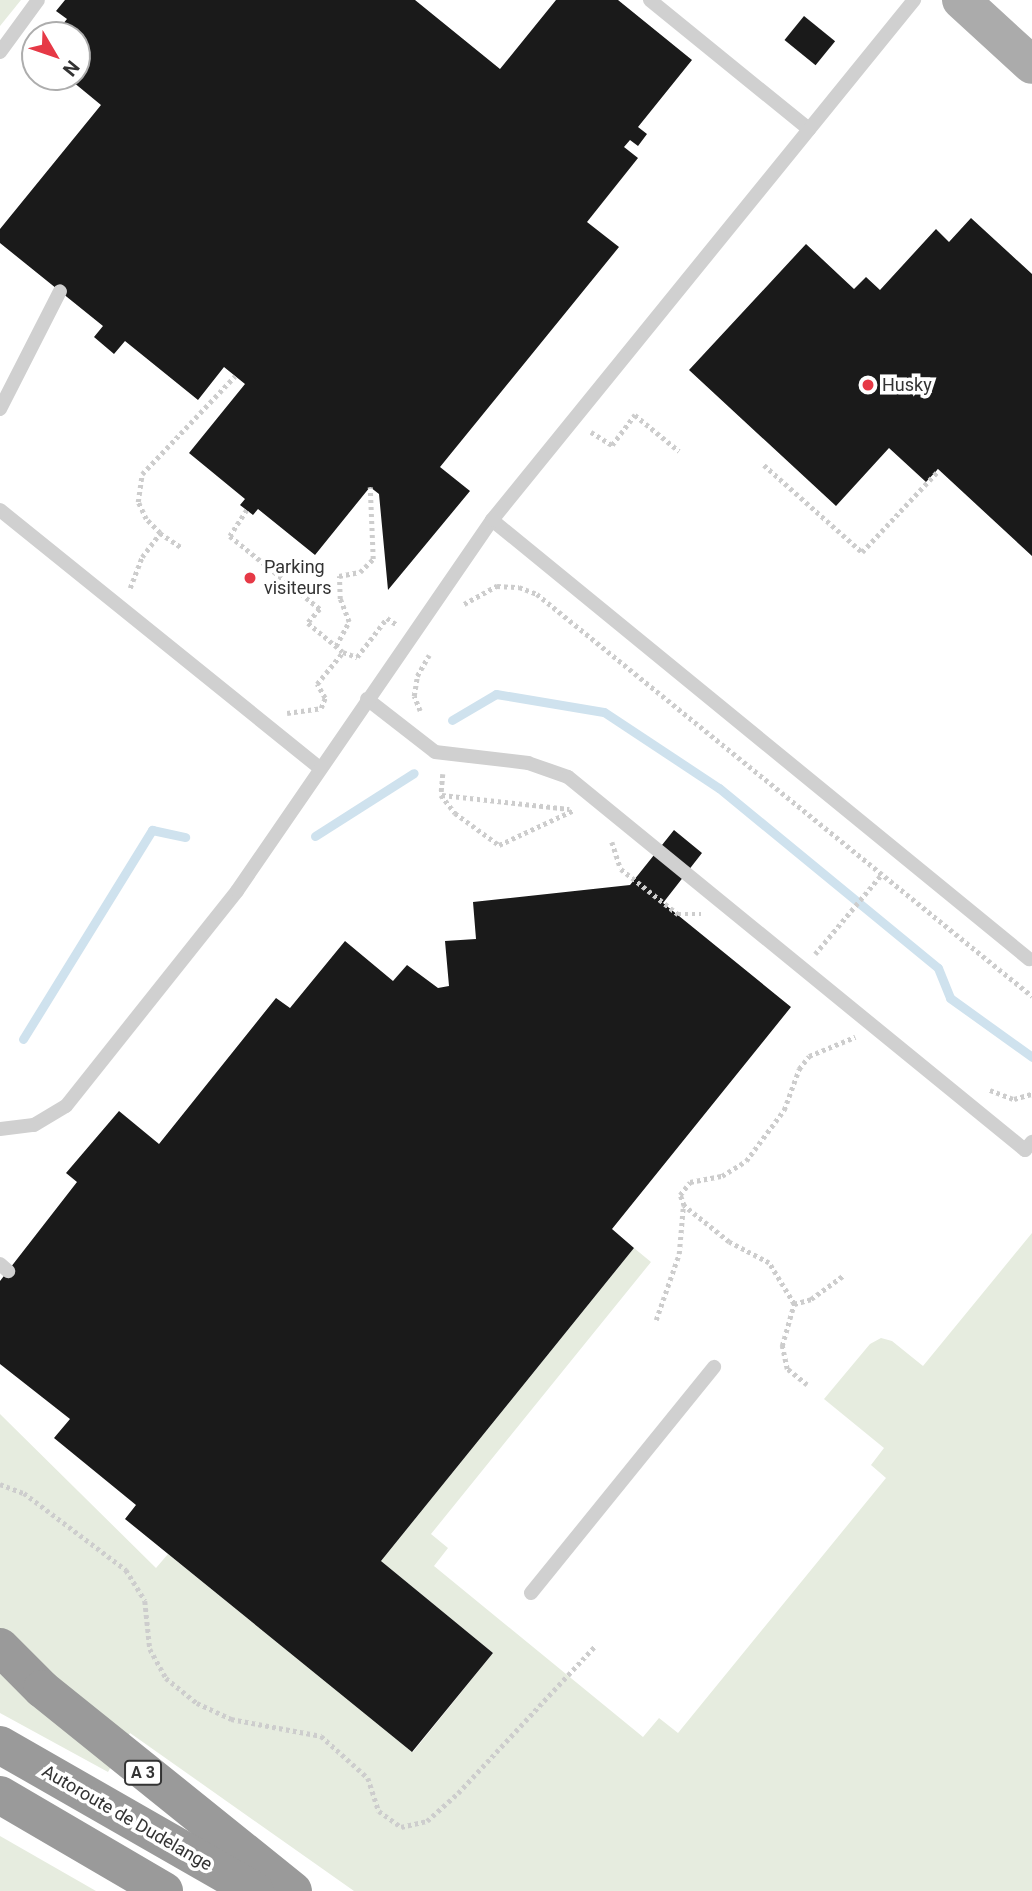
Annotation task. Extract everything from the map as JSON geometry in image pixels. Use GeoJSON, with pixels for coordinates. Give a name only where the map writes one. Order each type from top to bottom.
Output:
{"type":"FeatureCollection","features":[{"type":"Feature","properties":{"kind":"highway","name":"A 3"},"geometry":{"type":"LineString","coordinates":[[0,1647],[73,1715],[293,1891]]}},
{"type":"Feature","properties":{"kind":"highway","name":"Autoroute de Dudelange"},"geometry":{"type":"LineString","coordinates":[[0,1745],[254,1891]]}},
{"type":"Feature","properties":{"kind":"highway"},"geometry":{"type":"LineString","coordinates":[[0,1795],[164,1891]]}},
{"type":"Feature","properties":{"kind":"main road"},"geometry":{"type":"LineString","coordinates":[[961,0],[1032,65]]}},
{"type":"Feature","properties":{"kind":"lane"},"geometry":{"type":"LineString","coordinates":[[0,52],[38,0]]}},
{"type":"Feature","properties":{"kind":"lane"},"geometry":{"type":"LineString","coordinates":[[650,0],[809,129]]}},
{"type":"Feature","properties":{"kind":"lane"},"geometry":{"type":"LineString","coordinates":[[0,1129],[34,1125],[66,1106],[237,891],[411,634],[492,520],[914,0]]}},
{"type":"Feature","properties":{"kind":"lane"},"geometry":{"type":"LineString","coordinates":[[0,409],[60,291]]}},
{"type":"Feature","properties":{"kind":"lane"},"geometry":{"type":"LineString","coordinates":[[0,510],[320,768]]}},
{"type":"Feature","properties":{"kind":"lane"},"geometry":{"type":"LineString","coordinates":[[492,520],[1029,959]]}},
{"type":"Feature","properties":{"kind":"lane"},"geometry":{"type":"LineString","coordinates":[[367,699],[435,752],[528,763],[568,777],[1025,1150],[1032,1142]]}},
{"type":"Feature","properties":{"kind":"lane"},"geometry":{"type":"LineString","coordinates":[[531,1593],[715,1367]]}},
{"type":"Feature","properties":{"kind":"path"},"geometry":{"type":"LineString","coordinates":[[181,547],[160,533],[146,519],[138,502],[142,474],[234,376]]}},
{"type":"Feature","properties":{"kind":"path"},"geometry":{"type":"LineString","coordinates":[[572,421],[612,445],[635,415],[679,451]]}},
{"type":"Feature","properties":{"kind":"path"},"geometry":{"type":"LineString","coordinates":[[764,465],[862,552],[939,470]]}},
{"type":"Feature","properties":{"kind":"path"},"geometry":{"type":"LineString","coordinates":[[336,646],[349,622],[340,599],[339,576],[360,572],[373,559],[370,487]]}},
{"type":"Feature","properties":{"kind":"path"},"geometry":{"type":"LineString","coordinates":[[247,510],[230,536],[320,609],[308,623],[343,653],[357,657],[365,652],[387,618],[433,648],[417,676],[414,696],[421,715],[408,731]]}},
{"type":"Feature","properties":{"kind":"path"},"geometry":{"type":"LineString","coordinates":[[121,608],[142,557],[160,533]]}},
{"type":"Feature","properties":{"kind":"path"},"geometry":{"type":"LineString","coordinates":[[459,610],[466,601],[497,586],[519,587],[537,594],[1032,996]]}},
{"type":"Feature","properties":{"kind":"path"},"geometry":{"type":"LineString","coordinates":[[283,713],[321,708],[326,698],[317,684],[343,653]]}},
{"type":"Feature","properties":{"kind":"path"},"geometry":{"type":"LineString","coordinates":[[436,769],[444,770],[441,795],[455,813],[499,845],[570,809]]}},
{"type":"Feature","properties":{"kind":"path"},"geometry":{"type":"LineString","coordinates":[[441,795],[570,809],[581,817]]}},
{"type":"Feature","properties":{"kind":"path"},"geometry":{"type":"LineString","coordinates":[[601,833],[612,841],[621,869],[678,914],[702,914],[712,921]]}},
{"type":"Feature","properties":{"kind":"path"},"geometry":{"type":"LineString","coordinates":[[836,929],[872,886]]}},
{"type":"Feature","properties":{"kind":"path"},"geometry":{"type":"LineString","coordinates":[[845,1028],[866,1045]]}},
{"type":"Feature","properties":{"kind":"path"},"geometry":{"type":"LineString","coordinates":[[656,1320],[679,1254],[684,1186],[722,1176],[754,1151],[784,1110],[809,1056],[856,1037]]}},
{"type":"Feature","properties":{"kind":"path"},"geometry":{"type":"LineString","coordinates":[[959,1096],[975,1078],[995,1094],[1014,1099],[1032,1094]]}},
{"type":"Feature","properties":{"kind":"path"},"geometry":{"type":"LineString","coordinates":[[684,1206],[729,1242],[769,1263],[794,1304],[782,1346],[787,1369],[807,1385]]}},
{"type":"Feature","properties":{"kind":"path"},"geometry":{"type":"LineString","coordinates":[[794,1304],[811,1299],[844,1275]]}},
{"type":"Feature","properties":{"kind":"path"},"geometry":{"type":"LineString","coordinates":[[0,1484],[24,1493],[126,1570],[145,1601],[150,1649],[166,1678],[197,1703],[231,1719],[321,1736],[368,1778],[379,1811],[401,1827],[427,1821],[458,1793],[595,1646]]}},
{"type":"Feature","properties":{"kind":"shaded area"},"geometry":{"type":"Polygon","coordinates":[[[0,0],[21,0],[0,26],[0,0]]]}},
{"type":"Feature","properties":{"kind":"shaded area"},"geometry":{"type":"Polygon","coordinates":[[[1032,1233],[1032,1891],[354,1891],[130,1733],[108,1772],[0,1713],[0,1414],[156,1568],[168,1554],[413,1752],[493,1653],[381,1561],[634,1248],[651,1262],[431,1534],[448,1548],[434,1566],[643,1737],[659,1718],[678,1733],[886,1478],[871,1465],[884,1448],[824,1399],[870,1344],[881,1338],[892,1341],[923,1366],[1032,1233]]]}},
{"type":"Feature","properties":{"kind":"shaded area"},"geometry":{"type":"Polygon","coordinates":[[[0,1836],[96,1891],[0,1891],[0,1836]]]}},
{"type":"Feature","properties":{"kind":"building"},"geometry":{"type":"Polygon","coordinates":[[[65,0],[415,0],[500,69],[556,0],[618,0],[692,60],[638,127],[647,134],[638,146],[630,140],[624,147],[638,158],[587,222],[619,247],[440,467],[470,491],[388,590],[379,494],[370,487],[315,555],[258,509],[253,515],[240,505],[245,499],[189,453],[245,384],[224,367],[198,400],[125,341],[114,354],[94,337],[103,326],[0,243],[0,229],[101,105],[84,91],[91,91],[91,21],[65,21],[67,19],[56,11],[65,0]]]}},
{"type":"Feature","properties":{"kind":"building"},"geometry":{"type":"Polygon","coordinates":[[[804,16],[835,41],[816,65],[784,40],[804,16]]]}},
{"type":"Feature","properties":{"kind":"building","name":"Husky"},"geometry":{"type":"Polygon","coordinates":[[[971,218],[1032,274],[1032,556],[938,469],[926,482],[889,448],[836,506],[689,370],[806,244],[854,289],[866,277],[880,290],[936,229],[949,242],[971,218]]]}},
{"type":"Feature","properties":{"kind":"building"},"geometry":{"type":"Polygon","coordinates":[[[674,830],[702,853],[663,903],[791,1007],[612,1229],[634,1248],[381,1561],[493,1653],[412,1752],[125,1519],[136,1505],[54,1438],[70,1419],[0,1364],[0,1281],[77,1182],[66,1173],[119,1111],[159,1144],[276,998],[290,1008],[345,941],[393,981],[407,965],[438,988],[449,986],[445,941],[476,939],[473,902],[630,885],[674,830]]]}},
{"type":"Feature","properties":{"kind":"waterway"},"geometry":{"type":"LineString","coordinates":[[452,720],[496,694],[604,712],[719,788],[938,968],[950,998],[1032,1057]]}},
{"type":"Feature","properties":{"kind":"waterway"},"geometry":{"type":"LineString","coordinates":[[315,836],[414,773]]}},
{"type":"Feature","properties":{"kind":"waterway"},"geometry":{"type":"LineString","coordinates":[[23,1039],[152,830],[185,837]]}},
{"type":"Feature","properties":{"kind":"place","name":"Husky"},"geometry":{"type":"Point","coordinates":[868,385]}},
{"type":"Feature","properties":{"kind":"place","name":"Parking visiteurs"},"geometry":{"type":"Point","coordinates":[250,578]}}]}
